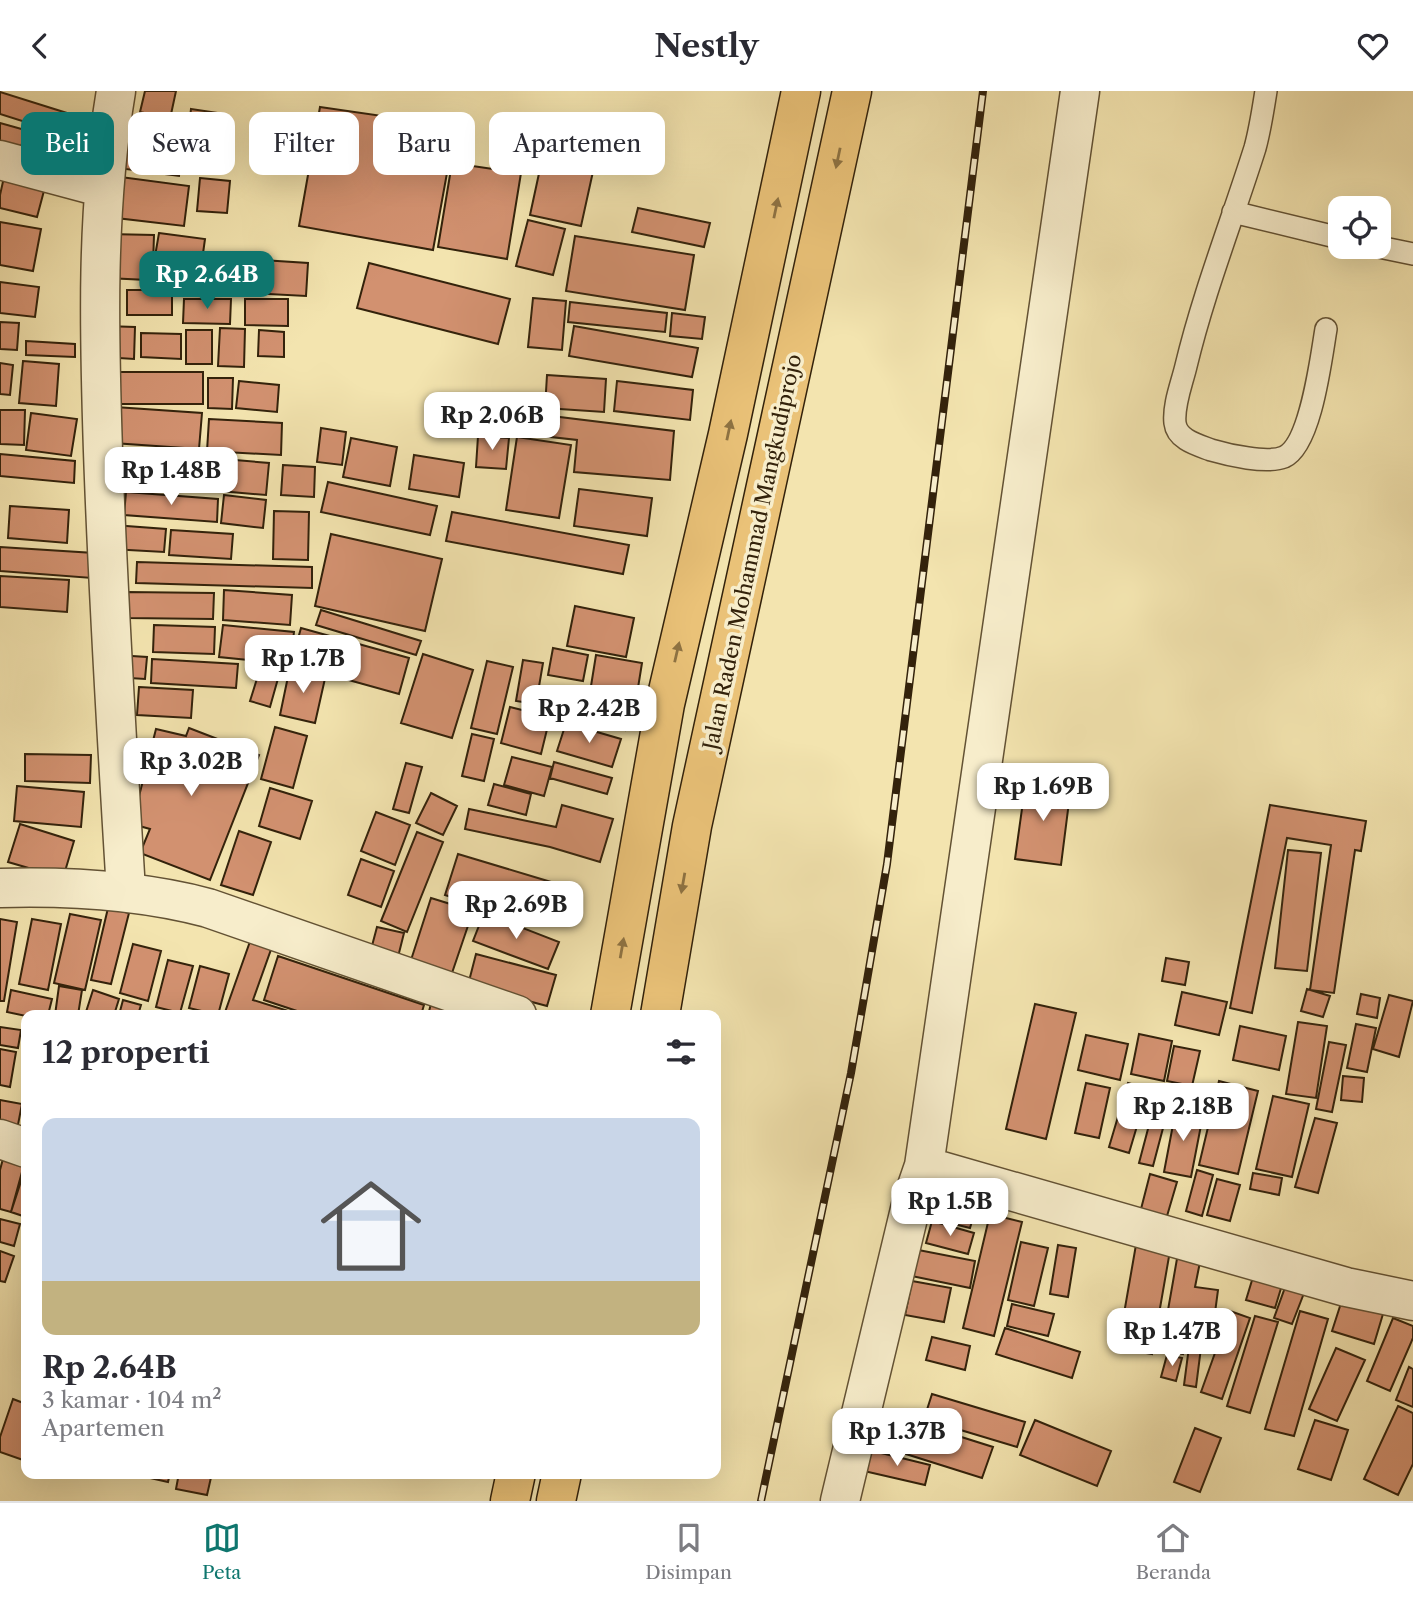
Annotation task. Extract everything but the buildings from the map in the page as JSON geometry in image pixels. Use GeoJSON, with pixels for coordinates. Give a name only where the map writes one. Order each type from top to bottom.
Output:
{"type":"FeatureCollection","features":[{"type":"Feature","properties":{"kind":"highway"},"geometry":{"type":"LineString","coordinates":[[611,1010],[665,704],[728,434],[801,91]]}},
{"type":"Feature","properties":{"kind":"highway","name":"Jalan Raden Mohammad Mangkudiprojo"},"geometry":{"type":"LineString","coordinates":[[661,1010],[692,826],[852,91]]}},
{"type":"Feature","properties":{"kind":"highway"},"geometry":{"type":"LineString","coordinates":[[665,704],[673,716],[683,723],[702,724],[715,719]]}},
{"type":"Feature","properties":{"kind":"highway"},"geometry":{"type":"LineString","coordinates":[[644,819],[654,803],[668,802],[681,808],[692,826]]}},
{"type":"Feature","properties":{"kind":"highway"},"geometry":{"type":"LineString","coordinates":[[510,1501],[515,1479]]}},
{"type":"Feature","properties":{"kind":"highway"},"geometry":{"type":"LineString","coordinates":[[556,1501],[561,1479]]}},
{"type":"Feature","properties":{"kind":"street"},"geometry":{"type":"LineString","coordinates":[[116,91],[104,188],[100,358],[108,584],[126,891]]}},
{"type":"Feature","properties":{"kind":"street"},"geometry":{"type":"LineString","coordinates":[[840,1501],[912,1201],[924,1166],[1080,91]]}},
{"type":"Feature","properties":{"kind":"street"},"geometry":{"type":"LineString","coordinates":[[0,160],[104,188]]}},
{"type":"Feature","properties":{"kind":"street"},"geometry":{"type":"LineString","coordinates":[[0,888],[126,891],[208,908],[503,1010]]}},
{"type":"Feature","properties":{"kind":"street"},"geometry":{"type":"LineString","coordinates":[[0,1139],[21,1146]]}},
{"type":"Feature","properties":{"kind":"street"},"geometry":{"type":"LineString","coordinates":[[924,1166],[1346,1287],[1413,1301]]}},
{"type":"Feature","properties":{"kind":"lane"},"geometry":{"type":"LineString","coordinates":[[1266,91],[1255,146],[1191,344],[1175,411],[1175,425],[1179,433],[1194,444],[1228,455],[1270,459],[1284,457],[1298,446],[1306,429],[1326,329]]}},
{"type":"Feature","properties":{"kind":"lane"},"geometry":{"type":"LineString","coordinates":[[1233,212],[1328,235]]}},
{"type":"Feature","properties":{"kind":"lane"},"geometry":{"type":"LineString","coordinates":[[1391,249],[1413,254]]}},
{"type":"Feature","properties":{"kind":"railway"},"geometry":{"type":"LineString","coordinates":[[761,1501],[851,1073],[887,864],[983,91]]}}]}
